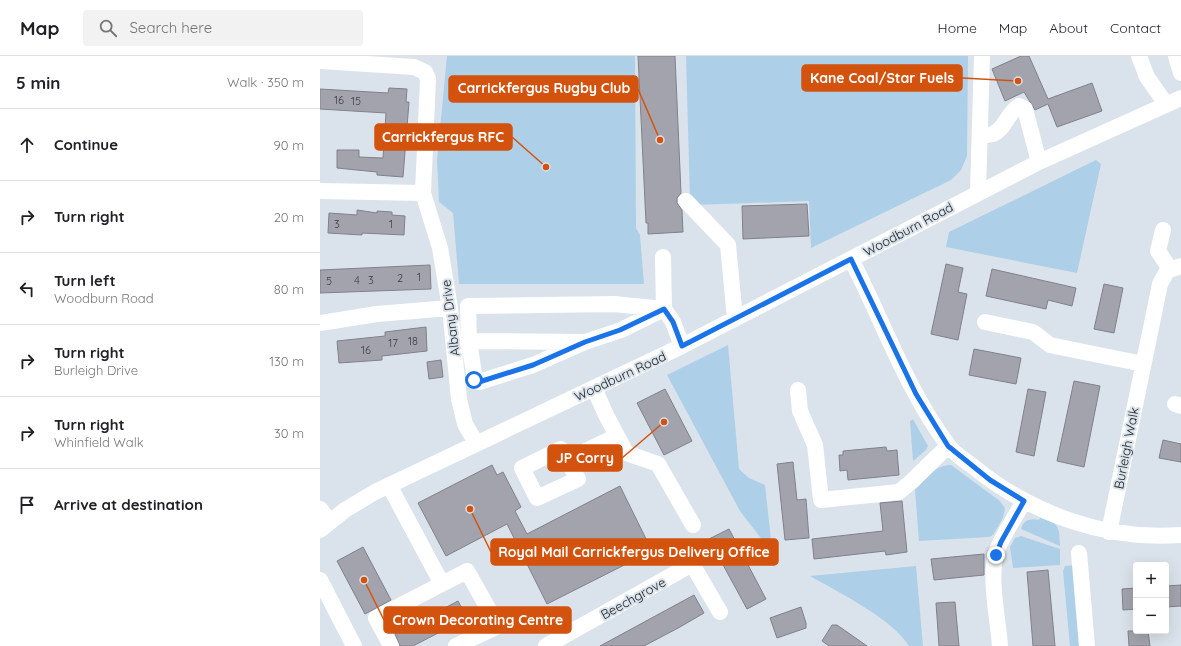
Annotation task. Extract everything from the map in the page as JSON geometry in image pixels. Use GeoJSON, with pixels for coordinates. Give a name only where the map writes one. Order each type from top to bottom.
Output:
{"type":"FeatureCollection","features":[{"type":"Feature","properties":{"kind":"street"},"geometry":{"type":"LineString","coordinates":[[978,192],[982,56]]}},
{"type":"Feature","properties":{"kind":"street"},"geometry":{"type":"LineString","coordinates":[[1139,56],[1147,76],[1166,104]]}},
{"type":"Feature","properties":{"kind":"street"},"geometry":{"type":"LineString","coordinates":[[1176,56],[1181,73]]}},
{"type":"Feature","properties":{"kind":"street","name":"Albany Drive"},"geometry":{"type":"LineString","coordinates":[[320,61],[414,67],[425,72],[429,85],[423,193],[440,248],[450,308],[459,399],[465,424],[476,443]]}},
{"type":"Feature","properties":{"kind":"street","name":"Woodburn Road"},"geometry":{"type":"LineString","coordinates":[[325,526],[364,498],[389,485],[682,346],[978,192],[1039,162],[1181,98]]}},
{"type":"Feature","properties":{"kind":"street"},"geometry":{"type":"LineString","coordinates":[[980,136],[993,134],[1000,129],[1014,109],[1019,106],[1025,109],[1039,162]]}},
{"type":"Feature","properties":{"kind":"street"},"geometry":{"type":"LineString","coordinates":[[320,191],[423,193]]}},
{"type":"Feature","properties":{"kind":"street"},"geometry":{"type":"LineString","coordinates":[[686,200],[728,245],[735,319]]}},
{"type":"Feature","properties":{"kind":"street"},"geometry":{"type":"LineString","coordinates":[[1163,230],[1158,251],[1175,268]]}},
{"type":"Feature","properties":{"kind":"street"},"geometry":{"type":"LineString","coordinates":[[663,257],[664,309],[673,322],[682,346]]}},
{"type":"Feature","properties":{"kind":"street"},"geometry":{"type":"LineString","coordinates":[[851,259],[916,394],[948,446],[995,484],[1024,501],[1056,514],[1109,532],[1136,536],[1181,535]]}},
{"type":"Feature","properties":{"kind":"street","name":"Burleigh Walk"},"geometry":{"type":"LineString","coordinates":[[1109,532],[1160,284],[1164,275],[1175,268]]}},
{"type":"Feature","properties":{"kind":"street"},"geometry":{"type":"LineString","coordinates":[[614,304],[664,309],[620,330],[585,342],[533,365],[479,382],[474,380],[469,341],[468,306],[614,304]]}},
{"type":"Feature","properties":{"kind":"street"},"geometry":{"type":"LineString","coordinates":[[320,323],[378,314],[450,308]]}},
{"type":"Feature","properties":{"kind":"street"},"geometry":{"type":"LineString","coordinates":[[985,322],[1033,332],[1050,345],[1143,364]]}},
{"type":"Feature","properties":{"kind":"street"},"geometry":{"type":"LineString","coordinates":[[469,341],[585,342]]}},
{"type":"Feature","properties":{"kind":"street"},"geometry":{"type":"LineString","coordinates":[[594,388],[626,453],[658,464],[693,525]]}},
{"type":"Feature","properties":{"kind":"street"},"geometry":{"type":"LineString","coordinates":[[798,390],[800,411],[815,445],[821,500],[899,492],[912,482],[948,446]]}},
{"type":"Feature","properties":{"kind":"street"},"geometry":{"type":"LineString","coordinates":[[567,460],[617,436]]}},
{"type":"Feature","properties":{"kind":"street"},"geometry":{"type":"LineString","coordinates":[[389,485],[442,584]]}},
{"type":"Feature","properties":{"kind":"street"},"geometry":{"type":"LineString","coordinates":[[1000,646],[994,577],[995,560],[1001,542],[1024,501]]}},
{"type":"Feature","properties":{"kind":"street"},"geometry":{"type":"LineString","coordinates":[[320,509],[325,526]]}},
{"type":"Feature","properties":{"kind":"street"},"geometry":{"type":"LineString","coordinates":[[1079,553],[1087,646]]}},
{"type":"Feature","properties":{"kind":"street","name":"Beechgrove"},"geometry":{"type":"LineString","coordinates":[[546,646],[690,560],[720,612]]}},
{"type":"Feature","properties":{"kind":"street"},"geometry":{"type":"LineString","coordinates":[[391,646],[376,618],[467,571],[498,626],[456,646]]}},
{"type":"Feature","properties":{"kind":"street"},"geometry":{"type":"LineString","coordinates":[[320,580],[354,646]]}},
{"type":"Feature","properties":{"kind":"shaded area"},"geometry":{"type":"Polygon","coordinates":[[[447,56],[635,56],[636,228],[640,235],[644,284],[459,284],[453,213],[439,202],[437,160],[447,56]]]}},
{"type":"Feature","properties":{"kind":"shaded area"},"geometry":{"type":"Polygon","coordinates":[[[686,56],[968,56],[967,156],[961,170],[951,180],[811,248],[809,201],[694,205],[690,200],[686,56]]]}},
{"type":"Feature","properties":{"kind":"shaded area"},"geometry":{"type":"Polygon","coordinates":[[[1096,160],[1101,164],[1077,273],[946,247],[949,232],[1096,160]]]}},
{"type":"Feature","properties":{"kind":"shaded area"},"geometry":{"type":"Polygon","coordinates":[[[728,345],[739,469],[749,478],[765,485],[772,549],[770,550],[740,511],[667,375],[728,345]]]}},
{"type":"Feature","properties":{"kind":"shaded area"},"geometry":{"type":"Polygon","coordinates":[[[913,419],[928,446],[926,450],[913,461],[910,421],[913,419]]]}},
{"type":"Feature","properties":{"kind":"shaded area"},"geometry":{"type":"Polygon","coordinates":[[[951,465],[1000,501],[1005,508],[1003,518],[993,535],[989,537],[919,541],[915,490],[927,477],[940,467],[951,465]]]}},
{"type":"Feature","properties":{"kind":"shaded area"},"geometry":{"type":"Polygon","coordinates":[[[1040,518],[1055,524],[1059,530],[1060,546],[1021,529],[1025,522],[1033,519],[1039,520],[1040,518]]]}},
{"type":"Feature","properties":{"kind":"shaded area"},"geometry":{"type":"Polygon","coordinates":[[[1021,536],[1060,549],[1060,565],[1013,568],[1010,547],[1015,538],[1021,536]]]}},
{"type":"Feature","properties":{"kind":"shaded area"},"geometry":{"type":"Polygon","coordinates":[[[1077,565],[1084,646],[1070,646],[1063,571],[1065,566],[1077,565]]]}},
{"type":"Feature","properties":{"kind":"shaded area"},"geometry":{"type":"Polygon","coordinates":[[[916,566],[923,646],[909,646],[891,626],[878,616],[810,576],[916,566]]]}},
{"type":"Feature","properties":{"kind":"building"},"geometry":{"type":"Polygon","coordinates":[[[638,56],[675,56],[681,193],[677,198],[677,203],[682,210],[683,232],[648,234],[648,223],[646,223],[638,56]]]}},
{"type":"Feature","properties":{"kind":"building"},"geometry":{"type":"Polygon","coordinates":[[[1021,56],[1029,56],[1048,99],[1092,83],[1102,111],[1057,127],[1048,104],[1035,110],[1024,92],[1005,101],[992,69],[1021,56]]]}},
{"type":"Feature","properties":{"kind":"building"},"geometry":{"type":"Polygon","coordinates":[[[389,88],[407,89],[406,102],[409,102],[403,177],[377,175],[377,172],[337,168],[337,150],[359,150],[359,157],[383,158],[386,113],[320,109],[320,89],[388,93],[389,88]]]}},
{"type":"Feature","properties":{"kind":"building"},"geometry":{"type":"Polygon","coordinates":[[[807,204],[809,236],[743,239],[742,206],[807,204]]]}},
{"type":"Feature","properties":{"kind":"building"},"geometry":{"type":"Polygon","coordinates":[[[357,210],[377,213],[377,211],[392,212],[392,215],[405,216],[404,235],[328,233],[329,213],[357,215],[357,210]]]}},
{"type":"Feature","properties":{"kind":"building"},"geometry":{"type":"Polygon","coordinates":[[[946,264],[963,268],[958,292],[967,294],[958,340],[931,334],[946,264]]]}},
{"type":"Feature","properties":{"kind":"building"},"geometry":{"type":"Polygon","coordinates":[[[430,265],[431,289],[320,293],[320,270],[430,265]]]}},
{"type":"Feature","properties":{"kind":"building"},"geometry":{"type":"Polygon","coordinates":[[[992,269],[1076,288],[1072,306],[1048,300],[1046,309],[986,296],[992,269]]]}},
{"type":"Feature","properties":{"kind":"building"},"geometry":{"type":"Polygon","coordinates":[[[1104,284],[1123,288],[1114,333],[1094,329],[1104,284]]]}},
{"type":"Feature","properties":{"kind":"building"},"geometry":{"type":"Polygon","coordinates":[[[426,327],[427,351],[382,356],[382,360],[339,363],[337,341],[385,336],[385,332],[426,327]]]}},
{"type":"Feature","properties":{"kind":"building"},"geometry":{"type":"Polygon","coordinates":[[[974,349],[1021,358],[1016,384],[969,375],[974,349]]]}},
{"type":"Feature","properties":{"kind":"building"},"geometry":{"type":"Polygon","coordinates":[[[441,360],[443,377],[429,379],[427,362],[441,360]]]}},
{"type":"Feature","properties":{"kind":"building"},"geometry":{"type":"Polygon","coordinates":[[[1074,381],[1100,386],[1084,467],[1057,461],[1074,381]]]}},
{"type":"Feature","properties":{"kind":"building"},"geometry":{"type":"Polygon","coordinates":[[[665,389],[692,441],[664,455],[637,403],[665,389]]]}},
{"type":"Feature","properties":{"kind":"building"},"geometry":{"type":"Polygon","coordinates":[[[1028,389],[1046,392],[1034,456],[1016,452],[1028,389]]]}},
{"type":"Feature","properties":{"kind":"building"},"geometry":{"type":"Polygon","coordinates":[[[1163,440],[1181,444],[1181,462],[1159,458],[1163,440]]]}},
{"type":"Feature","properties":{"kind":"building"},"geometry":{"type":"Polygon","coordinates":[[[886,447],[887,451],[897,450],[899,475],[848,480],[847,470],[840,471],[839,455],[843,455],[843,451],[886,447]]]}},
{"type":"Feature","properties":{"kind":"building"},"geometry":{"type":"Polygon","coordinates":[[[793,462],[797,500],[806,499],[809,538],[785,540],[777,464],[793,462]]]}},
{"type":"Feature","properties":{"kind":"building"},"geometry":{"type":"Polygon","coordinates":[[[492,465],[497,475],[503,472],[521,507],[515,511],[527,534],[620,486],[652,551],[547,604],[507,524],[446,556],[418,503],[492,465]]]}},
{"type":"Feature","properties":{"kind":"building"},"geometry":{"type":"Polygon","coordinates":[[[902,501],[907,552],[886,555],[885,551],[814,559],[812,539],[883,531],[880,503],[902,501]]]}},
{"type":"Feature","properties":{"kind":"building"},"geometry":{"type":"Polygon","coordinates":[[[729,529],[766,599],[747,609],[709,539],[729,529]]]}},
{"type":"Feature","properties":{"kind":"building"},"geometry":{"type":"Polygon","coordinates":[[[363,547],[391,600],[365,614],[337,561],[363,547]]]}},
{"type":"Feature","properties":{"kind":"building"},"geometry":{"type":"Polygon","coordinates":[[[984,554],[984,575],[934,580],[931,559],[984,554]]]}},
{"type":"Feature","properties":{"kind":"building"},"geometry":{"type":"Polygon","coordinates":[[[1048,570],[1055,646],[1033,646],[1027,572],[1048,570]]]}},
{"type":"Feature","properties":{"kind":"building"},"geometry":{"type":"Polygon","coordinates":[[[1181,585],[1181,606],[1169,607],[1169,586],[1181,585]]]}},
{"type":"Feature","properties":{"kind":"building"},"geometry":{"type":"Polygon","coordinates":[[[1133,588],[1133,609],[1123,610],[1122,589],[1133,588]]]}},
{"type":"Feature","properties":{"kind":"building"},"geometry":{"type":"Polygon","coordinates":[[[694,595],[704,613],[680,627],[644,646],[600,646],[694,595]]]}},
{"type":"Feature","properties":{"kind":"building"},"geometry":{"type":"Polygon","coordinates":[[[458,601],[467,618],[413,646],[400,646],[395,634],[458,601]]]}},
{"type":"Feature","properties":{"kind":"building"},"geometry":{"type":"Polygon","coordinates":[[[955,602],[959,646],[939,646],[936,603],[955,602]]]}},
{"type":"Feature","properties":{"kind":"building"},"geometry":{"type":"Polygon","coordinates":[[[801,607],[806,628],[777,638],[770,618],[801,607]]]}},
{"type":"Feature","properties":{"kind":"building"},"geometry":{"type":"Polygon","coordinates":[[[832,625],[837,625],[867,646],[829,646],[822,641],[832,625]]]}},
{"type":"Feature","properties":{"kind":"building"},"geometry":{"type":"Polygon","coordinates":[[[1128,631],[1133,631],[1133,634],[1148,634],[1150,646],[1129,646],[1128,631]]]}},
{"type":"Feature","properties":{"kind":"place","name":"Kane Coal/Star Fuels"},"geometry":{"type":"Point","coordinates":[1018,81]}},
{"type":"Feature","properties":{"kind":"place","name":"Carrickfergus Rugby Club"},"geometry":{"type":"Point","coordinates":[660,140]}},
{"type":"Feature","properties":{"kind":"place","name":"Carrickfergus RFC"},"geometry":{"type":"Point","coordinates":[546,167]}},
{"type":"Feature","properties":{"kind":"place","name":"JP Corry"},"geometry":{"type":"Point","coordinates":[664,422]}},
{"type":"Feature","properties":{"kind":"place","name":"Royal Mail Carrickfergus Delivery Office"},"geometry":{"type":"Point","coordinates":[470,509]}},
{"type":"Feature","properties":{"kind":"place","name":"Crown Decorating Centre"},"geometry":{"type":"Point","coordinates":[364,580]}},
{"type":"Feature","properties":{"kind":"route"},"geometry":{"type":"LineString","coordinates":[[474,380],[479,382],[518,371],[585,342],[620,330],[664,309],[673,322],[682,346],[851,259],[916,394],[948,446],[1000,488],[1024,501],[1001,542],[996,555]]}}]}
